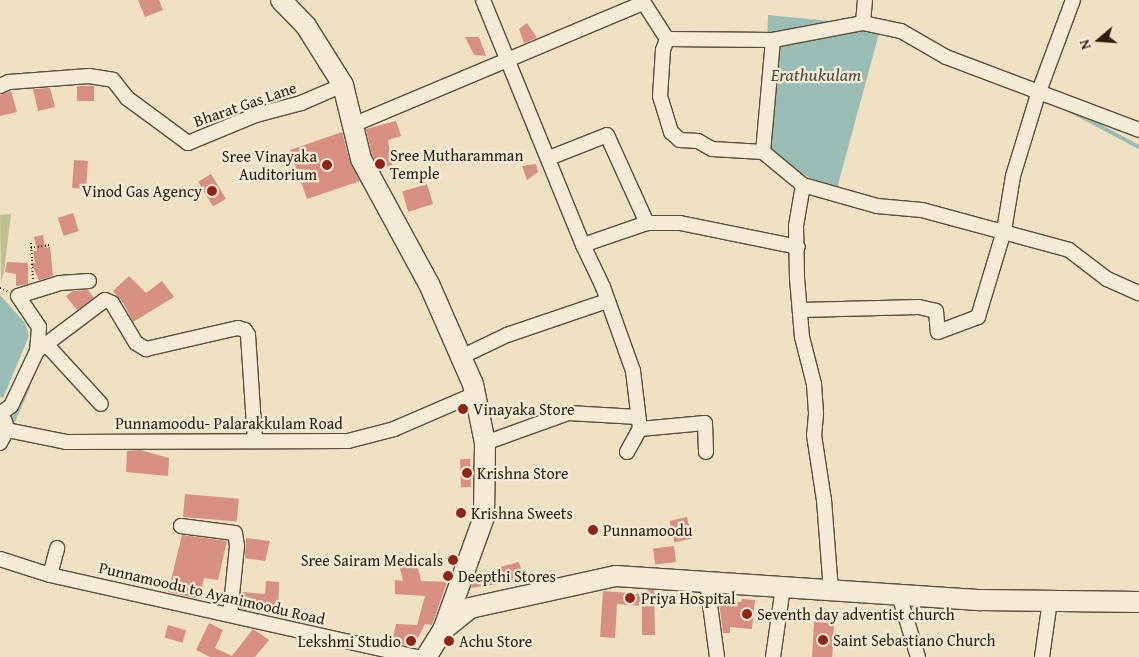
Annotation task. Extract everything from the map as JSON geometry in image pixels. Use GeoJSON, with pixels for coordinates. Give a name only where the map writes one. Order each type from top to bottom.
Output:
{"type":"FeatureCollection","features":[{"type":"Feature","properties":{"kind":"main road"},"geometry":{"type":"LineString","coordinates":[[282,0],[306,26],[343,85],[355,124],[361,159],[429,284],[475,394],[485,443],[484,517],[443,630],[427,656]]}},
{"type":"Feature","properties":{"kind":"main road"},"geometry":{"type":"LineString","coordinates":[[443,630],[470,608],[616,576],[899,595],[1050,601],[1139,602]]}},
{"type":"Feature","properties":{"kind":"street"},"geometry":{"type":"LineString","coordinates":[[483,0],[549,158],[634,371],[638,423],[627,452]]}},
{"type":"Feature","properties":{"kind":"street"},"geometry":{"type":"LineString","coordinates":[[863,23],[865,0]]}},
{"type":"Feature","properties":{"kind":"street"},"geometry":{"type":"LineString","coordinates":[[801,310],[919,307],[936,311],[938,332],[978,317],[1004,231],[1012,176],[1038,94],[1073,0]]}},
{"type":"Feature","properties":{"kind":"street"},"geometry":{"type":"LineString","coordinates":[[355,124],[642,2],[667,39]]}},
{"type":"Feature","properties":{"kind":"street"},"geometry":{"type":"LineString","coordinates":[[667,39],[772,40],[863,23],[901,31],[946,58],[1038,94],[1139,130]]}},
{"type":"Feature","properties":{"kind":"street"},"geometry":{"type":"LineString","coordinates":[[667,39],[663,50],[660,96],[671,132],[680,140],[698,142],[712,148],[763,152],[804,185],[877,206],[922,210],[1069,250],[1107,279],[1139,292]]}},
{"type":"Feature","properties":{"kind":"street"},"geometry":{"type":"LineString","coordinates":[[763,152],[772,40]]}},
{"type":"Feature","properties":{"kind":"street","name":"Bharat Gas Lane"},"geometry":{"type":"LineString","coordinates":[[0,86],[9,82],[89,76],[113,80],[127,98],[188,142],[256,116],[302,103],[343,85]]}},
{"type":"Feature","properties":{"kind":"street"},"geometry":{"type":"LineString","coordinates":[[549,158],[607,135],[647,223]]}},
{"type":"Feature","properties":{"kind":"street"},"geometry":{"type":"LineString","coordinates":[[804,185],[796,226],[802,337],[814,384],[816,414],[814,435],[824,500],[832,590]]}},
{"type":"Feature","properties":{"kind":"street"},"geometry":{"type":"LineString","coordinates":[[583,245],[647,223],[699,226],[798,248]]}},
{"type":"Feature","properties":{"kind":"street"},"geometry":{"type":"LineString","coordinates":[[90,281],[60,282],[26,299],[39,327],[41,347],[101,404]]}},
{"type":"Feature","properties":{"kind":"street"},"geometry":{"type":"LineString","coordinates":[[0,444],[10,431],[1,413],[11,406],[41,347],[108,300],[136,343],[146,350],[238,328],[245,330],[248,335],[255,440]]}},
{"type":"Feature","properties":{"kind":"street"},"geometry":{"type":"LineString","coordinates":[[461,357],[507,335],[607,301]]}},
{"type":"Feature","properties":{"kind":"street","name":"Punnamoodu- Palarakkulam Road"},"geometry":{"type":"LineString","coordinates":[[10,431],[66,442],[348,441],[394,430],[475,394]]}},
{"type":"Feature","properties":{"kind":"street"},"geometry":{"type":"LineString","coordinates":[[485,443],[568,413],[638,423],[705,423],[706,452]]}},
{"type":"Feature","properties":{"kind":"street"},"geometry":{"type":"LineString","coordinates":[[181,526],[235,533],[237,546],[230,615]]}},
{"type":"Feature","properties":{"kind":"street"},"geometry":{"type":"LineString","coordinates":[[50,575],[57,548]]}},
{"type":"Feature","properties":{"kind":"street","name":"Punnamoodu to Ayanimoodu Road"},"geometry":{"type":"LineString","coordinates":[[0,559],[50,575],[427,656]]}},
{"type":"Feature","properties":{"kind":"street"},"geometry":{"type":"LineString","coordinates":[[707,582],[718,657]]}},
{"type":"Feature","properties":{"kind":"street"},"geometry":{"type":"LineString","coordinates":[[773,657],[783,587]]}},
{"type":"Feature","properties":{"kind":"street"},"geometry":{"type":"LineString","coordinates":[[899,595],[918,657]]}},
{"type":"Feature","properties":{"kind":"street"},"geometry":{"type":"LineString","coordinates":[[1042,657],[1050,601]]}},
{"type":"Feature","properties":{"kind":"path"},"geometry":{"type":"LineString","coordinates":[[26,299],[34,288],[31,243]]}},
{"type":"Feature","properties":{"kind":"path"},"geometry":{"type":"LineString","coordinates":[[31,248],[50,245]]}},
{"type":"Feature","properties":{"kind":"green space"},"geometry":{"type":"Polygon","coordinates":[[[11,214],[4,272],[1,283],[0,215],[11,214]]]}},
{"type":"Feature","properties":{"kind":"water","name":"Erathukulam"},"geometry":{"type":"Polygon","coordinates":[[[768,15],[881,26],[836,192],[763,152],[768,15]]]}},
{"type":"Feature","properties":{"kind":"water"},"geometry":{"type":"Polygon","coordinates":[[[0,295],[25,323],[29,336],[3,398],[0,397],[0,295]]]}},
{"type":"Feature","properties":{"kind":"building"},"geometry":{"type":"Polygon","coordinates":[[[138,0],[159,0],[163,10],[145,17],[138,0]]]}},
{"type":"Feature","properties":{"kind":"building"},"geometry":{"type":"Polygon","coordinates":[[[527,23],[537,38],[524,43],[519,29],[527,23]]]}},
{"type":"Feature","properties":{"kind":"building"},"geometry":{"type":"Polygon","coordinates":[[[465,37],[479,37],[486,56],[474,55],[465,37]]]}},
{"type":"Feature","properties":{"kind":"building"},"geometry":{"type":"Polygon","coordinates":[[[77,86],[94,86],[94,101],[77,101],[77,86]]]}},
{"type":"Feature","properties":{"kind":"building"},"geometry":{"type":"Polygon","coordinates":[[[50,88],[55,107],[38,111],[33,89],[50,88]]]}},
{"type":"Feature","properties":{"kind":"building"},"geometry":{"type":"Polygon","coordinates":[[[11,91],[17,112],[0,116],[0,95],[11,91]]]}},
{"type":"Feature","properties":{"kind":"building"},"geometry":{"type":"Polygon","coordinates":[[[396,121],[401,136],[388,140],[392,165],[380,169],[372,155],[366,129],[396,121]]]}},
{"type":"Feature","properties":{"kind":"building","name":"Sree Vinayaka Auditorium"},"geometry":{"type":"Polygon","coordinates":[[[342,132],[350,162],[360,181],[307,199],[290,150],[342,132]]]}},
{"type":"Feature","properties":{"kind":"building"},"geometry":{"type":"Polygon","coordinates":[[[74,160],[88,161],[86,189],[72,188],[74,160]]]}},
{"type":"Feature","properties":{"kind":"building"},"geometry":{"type":"Polygon","coordinates":[[[536,164],[538,172],[527,180],[522,166],[536,164]]]}},
{"type":"Feature","properties":{"kind":"building","name":"Vinod Gas Agency"},"geometry":{"type":"Polygon","coordinates":[[[211,174],[226,199],[213,207],[198,182],[211,174]]]}},
{"type":"Feature","properties":{"kind":"building"},"geometry":{"type":"Polygon","coordinates":[[[427,184],[433,204],[408,212],[402,192],[427,184]]]}},
{"type":"Feature","properties":{"kind":"building"},"geometry":{"type":"Polygon","coordinates":[[[73,213],[79,231],[64,236],[58,218],[73,213]]]}},
{"type":"Feature","properties":{"kind":"building"},"geometry":{"type":"Polygon","coordinates":[[[43,235],[45,248],[50,247],[53,276],[39,280],[31,263],[35,263],[33,251],[37,251],[34,237],[43,235]]]}},
{"type":"Feature","properties":{"kind":"building"},"geometry":{"type":"Polygon","coordinates":[[[7,262],[28,263],[28,284],[16,286],[16,274],[5,272],[7,262]]]}},
{"type":"Feature","properties":{"kind":"building"},"geometry":{"type":"Polygon","coordinates":[[[129,276],[146,293],[162,281],[174,297],[133,322],[124,304],[113,291],[129,276]]]}},
{"type":"Feature","properties":{"kind":"building"},"geometry":{"type":"Polygon","coordinates":[[[88,290],[94,298],[77,310],[66,296],[73,291],[88,290]]]}},
{"type":"Feature","properties":{"kind":"building"},"geometry":{"type":"Polygon","coordinates":[[[140,450],[169,458],[168,476],[126,472],[127,451],[140,450]]]}},
{"type":"Feature","properties":{"kind":"building"},"geometry":{"type":"Polygon","coordinates":[[[460,459],[470,459],[471,487],[461,487],[460,459]]]}},
{"type":"Feature","properties":{"kind":"building"},"geometry":{"type":"Polygon","coordinates":[[[185,494],[239,499],[237,522],[183,517],[185,494]]]}},
{"type":"Feature","properties":{"kind":"building","name":"Krishna Sweets"},"geometry":{"type":"Polygon","coordinates":[[[456,507],[466,507],[466,518],[456,518],[456,507]]]}},
{"type":"Feature","properties":{"kind":"building"},"geometry":{"type":"Polygon","coordinates":[[[687,517],[692,538],[674,542],[669,521],[687,517]]]}},
{"type":"Feature","properties":{"kind":"building"},"geometry":{"type":"Polygon","coordinates":[[[182,535],[227,541],[218,580],[204,578],[199,599],[168,592],[182,535]]]}},
{"type":"Feature","properties":{"kind":"building"},"geometry":{"type":"Polygon","coordinates":[[[246,538],[270,541],[265,561],[245,558],[246,538]]]}},
{"type":"Feature","properties":{"kind":"building"},"geometry":{"type":"Polygon","coordinates":[[[674,546],[676,562],[655,564],[653,549],[674,546]]]}},
{"type":"Feature","properties":{"kind":"building"},"geometry":{"type":"Polygon","coordinates":[[[416,560],[421,581],[447,582],[432,625],[425,624],[413,647],[392,642],[396,624],[417,625],[425,596],[395,594],[395,580],[403,581],[399,564],[416,560]]]}},
{"type":"Feature","properties":{"kind":"building"},"geometry":{"type":"Polygon","coordinates":[[[519,562],[524,580],[471,588],[475,576],[502,574],[500,567],[519,562]]]}},
{"type":"Feature","properties":{"kind":"building"},"geometry":{"type":"Polygon","coordinates":[[[266,581],[279,582],[278,614],[241,609],[243,592],[265,594],[266,581]]]}},
{"type":"Feature","properties":{"kind":"building"},"geometry":{"type":"Polygon","coordinates":[[[654,590],[655,635],[642,635],[642,606],[617,604],[615,638],[600,637],[603,591],[641,594],[641,591],[654,590]]]}},
{"type":"Feature","properties":{"kind":"building"},"geometry":{"type":"Polygon","coordinates":[[[742,599],[755,600],[752,629],[730,627],[730,633],[723,633],[719,602],[741,602],[742,599]]]}},
{"type":"Feature","properties":{"kind":"building","name":"Saint Sebastiano Church"},"geometry":{"type":"Polygon","coordinates":[[[814,622],[834,623],[832,657],[812,657],[814,622]]]}},
{"type":"Feature","properties":{"kind":"building"},"geometry":{"type":"Polygon","coordinates":[[[209,623],[223,630],[215,648],[232,656],[253,629],[269,640],[255,657],[210,657],[196,650],[209,623]]]}},
{"type":"Feature","properties":{"kind":"building"},"geometry":{"type":"Polygon","coordinates":[[[168,625],[186,630],[183,643],[164,637],[168,625]]]}},
{"type":"Feature","properties":{"kind":"waterway"},"geometry":{"type":"LineString","coordinates":[[1071,111],[1139,147]]}},
{"type":"Feature","properties":{"kind":"waterway"},"geometry":{"type":"LineString","coordinates":[[11,426],[28,387]]}},
{"type":"Feature","properties":{"kind":"place","name":"Sree Mutharamman Temple"},"geometry":{"type":"Point","coordinates":[380,164]}},
{"type":"Feature","properties":{"kind":"place","name":"Sree Vinayaka Auditorium"},"geometry":{"type":"Point","coordinates":[327,165]}},
{"type":"Feature","properties":{"kind":"place","name":"Vinod Gas Agency"},"geometry":{"type":"Point","coordinates":[212,191]}},
{"type":"Feature","properties":{"kind":"place","name":"Vinayaka Store"},"geometry":{"type":"Point","coordinates":[463,409]}},
{"type":"Feature","properties":{"kind":"place","name":"Krishna Store"},"geometry":{"type":"Point","coordinates":[467,473]}},
{"type":"Feature","properties":{"kind":"place","name":"Krishna Sweets"},"geometry":{"type":"Point","coordinates":[461,513]}},
{"type":"Feature","properties":{"kind":"place","name":"Punnamoodu"},"geometry":{"type":"Point","coordinates":[593,530]}},
{"type":"Feature","properties":{"kind":"place","name":"Sree Sairam Medicals"},"geometry":{"type":"Point","coordinates":[453,560]}},
{"type":"Feature","properties":{"kind":"place","name":"Deepthi Stores"},"geometry":{"type":"Point","coordinates":[448,576]}},
{"type":"Feature","properties":{"kind":"place","name":"Priya Hospital"},"geometry":{"type":"Point","coordinates":[630,598]}},
{"type":"Feature","properties":{"kind":"place","name":"Seventh day adventist church"},"geometry":{"type":"Point","coordinates":[747,614]}},
{"type":"Feature","properties":{"kind":"place","name":"Saint Sebastiano Church"},"geometry":{"type":"Point","coordinates":[823,640]}},
{"type":"Feature","properties":{"kind":"place","name":"Lekshmi Studio"},"geometry":{"type":"Point","coordinates":[411,641]}},
{"type":"Feature","properties":{"kind":"place","name":"Achu Store"},"geometry":{"type":"Point","coordinates":[449,641]}}]}
